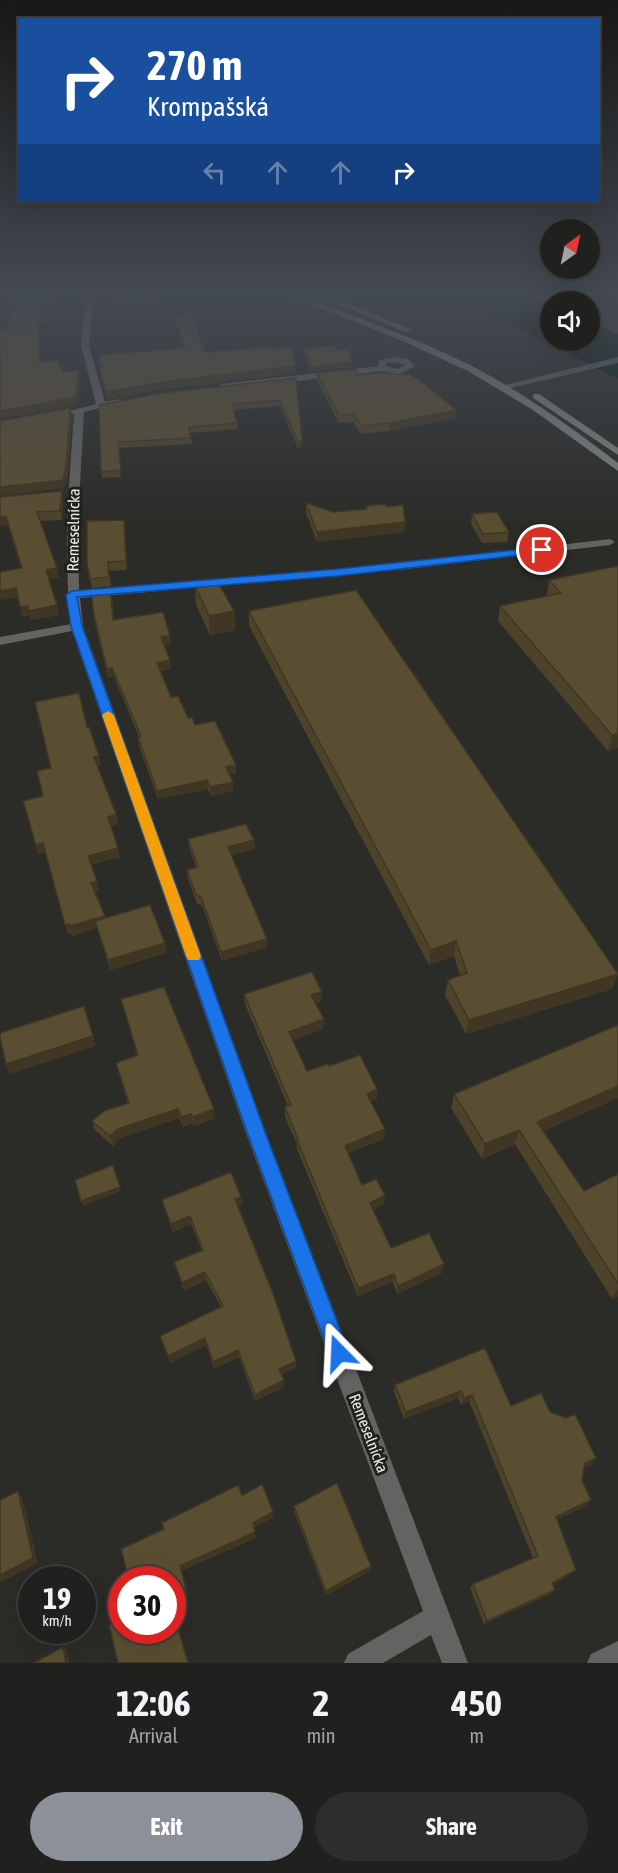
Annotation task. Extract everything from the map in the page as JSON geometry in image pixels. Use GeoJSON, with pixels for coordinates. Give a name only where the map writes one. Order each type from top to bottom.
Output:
{"type":"FeatureCollection","features":[{"type":"Feature","properties":{"kind":"main road"},"geometry":{"type":"LineString","coordinates":[[470,371],[502,387],[563,426],[618,468]]}},
{"type":"Feature","properties":{"kind":"main road"},"geometry":{"type":"LineString","coordinates":[[490,371],[515,383],[577,422],[618,452]]}},
{"type":"Feature","properties":{"kind":"street"},"geometry":{"type":"LineString","coordinates":[[93,371],[101,405]]}},
{"type":"Feature","properties":{"kind":"street"},"geometry":{"type":"LineString","coordinates":[[211,388],[360,371]]}},
{"type":"Feature","properties":{"kind":"street"},"geometry":{"type":"LineString","coordinates":[[502,387],[568,371]]}},
{"type":"Feature","properties":{"kind":"street"},"geometry":{"type":"LineString","coordinates":[[56,415],[132,399]]}},
{"type":"Feature","properties":{"kind":"street","name":"Remeselnícka"},"geometry":{"type":"LineString","coordinates":[[79,411],[68,493],[72,595],[77,626],[256,1132],[455,1663]]}},
{"type":"Feature","properties":{"kind":"street"},"geometry":{"type":"LineString","coordinates":[[72,595],[407,566],[610,542]]}},
{"type":"Feature","properties":{"kind":"street"},"geometry":{"type":"LineString","coordinates":[[0,641],[77,626]]}},
{"type":"Feature","properties":{"kind":"street"},"geometry":{"type":"LineString","coordinates":[[357,1663],[438,1617]]}},
{"type":"Feature","properties":{"kind":"street"},"geometry":{"type":"LineString","coordinates":[[600,1663],[618,1654]]}},
{"type":"Feature","properties":{"kind":"shaded area"},"geometry":{"type":"Polygon","coordinates":[[[602,371],[618,371],[618,379],[602,371]]]}},
{"type":"Feature","properties":{"kind":"building"},"geometry":{"type":"Polygon","coordinates":[[[0,371],[79,371],[76,397],[0,411],[0,371]]]}},
{"type":"Feature","properties":{"kind":"building"},"geometry":{"type":"Polygon","coordinates":[[[100,371],[257,371],[162,382],[106,392],[100,371]]]}},
{"type":"Feature","properties":{"kind":"building"},"geometry":{"type":"Polygon","coordinates":[[[356,371],[357,375],[382,373],[410,375],[421,381],[456,410],[362,426],[353,414],[339,415],[317,373],[356,371]]]}},
{"type":"Feature","properties":{"kind":"building"},"geometry":{"type":"Polygon","coordinates":[[[296,378],[302,441],[298,442],[280,400],[232,404],[237,423],[189,427],[191,438],[118,442],[121,470],[101,472],[99,405],[163,393],[296,378]]]}},
{"type":"Feature","properties":{"kind":"building"},"geometry":{"type":"Polygon","coordinates":[[[70,408],[63,480],[0,487],[0,421],[70,408]]]}},
{"type":"Feature","properties":{"kind":"building"},"geometry":{"type":"Polygon","coordinates":[[[62,491],[60,511],[37,512],[57,568],[46,570],[57,605],[29,611],[28,606],[20,607],[16,588],[0,591],[0,572],[22,568],[6,516],[0,517],[0,497],[62,491]]]}},
{"type":"Feature","properties":{"kind":"building"},"geometry":{"type":"Polygon","coordinates":[[[306,503],[333,512],[367,509],[366,506],[385,504],[386,507],[403,505],[405,522],[317,532],[306,503]]]}},
{"type":"Feature","properties":{"kind":"building"},"geometry":{"type":"Polygon","coordinates":[[[497,512],[509,532],[483,534],[472,514],[497,512]]]}},
{"type":"Feature","properties":{"kind":"building"},"geometry":{"type":"Polygon","coordinates":[[[124,520],[126,561],[108,562],[109,577],[90,579],[87,563],[87,521],[124,520]]]}},
{"type":"Feature","properties":{"kind":"building"},"geometry":{"type":"Polygon","coordinates":[[[618,566],[618,734],[612,735],[500,606],[561,593],[549,580],[618,566]]]}},
{"type":"Feature","properties":{"kind":"building"},"geometry":{"type":"Polygon","coordinates":[[[218,582],[234,611],[209,616],[195,586],[218,582]]]}},
{"type":"Feature","properties":{"kind":"building"},"geometry":{"type":"Polygon","coordinates":[[[110,589],[113,620],[163,612],[170,636],[161,637],[170,660],[157,663],[171,697],[178,696],[188,718],[192,717],[195,725],[215,721],[236,765],[226,767],[233,782],[210,787],[207,780],[157,791],[138,737],[141,736],[112,668],[107,669],[94,615],[91,591],[110,589]]]}},
{"type":"Feature","properties":{"kind":"building"},"geometry":{"type":"Polygon","coordinates":[[[356,590],[618,974],[469,1020],[448,980],[467,973],[456,941],[431,950],[249,611],[356,590]]]}},
{"type":"Feature","properties":{"kind":"building"},"geometry":{"type":"Polygon","coordinates":[[[79,693],[87,727],[89,727],[99,756],[94,757],[116,814],[108,817],[118,848],[88,856],[97,881],[91,883],[105,916],[70,926],[65,925],[43,843],[36,845],[23,801],[43,796],[37,771],[51,768],[35,702],[79,693]]]}},
{"type":"Feature","properties":{"kind":"building"},"geometry":{"type":"Polygon","coordinates":[[[246,824],[254,840],[228,847],[267,939],[221,952],[201,897],[196,895],[187,870],[198,867],[188,839],[246,824]]]}},
{"type":"Feature","properties":{"kind":"building"},"geometry":{"type":"Polygon","coordinates":[[[150,905],[165,943],[108,960],[95,921],[150,905]]]}},
{"type":"Feature","properties":{"kind":"building"},"geometry":{"type":"Polygon","coordinates":[[[312,972],[322,992],[311,995],[324,1019],[289,1032],[307,1071],[360,1055],[377,1089],[367,1094],[385,1129],[345,1146],[362,1185],[376,1179],[385,1195],[370,1203],[391,1248],[429,1233],[444,1264],[398,1286],[394,1274],[358,1288],[297,1140],[285,1107],[291,1105],[244,994],[312,972]]]}},
{"type":"Feature","properties":{"kind":"building"},"geometry":{"type":"Polygon","coordinates":[[[164,987],[214,1109],[193,1117],[191,1114],[181,1117],[178,1109],[118,1129],[110,1136],[92,1121],[104,1111],[129,1103],[116,1063],[138,1055],[121,999],[164,987]]]}},
{"type":"Feature","properties":{"kind":"building"},"geometry":{"type":"Polygon","coordinates":[[[84,1006],[93,1036],[6,1064],[0,1033],[84,1006]]]}},
{"type":"Feature","properties":{"kind":"building"},"geometry":{"type":"Polygon","coordinates":[[[618,1025],[618,1086],[537,1122],[584,1191],[618,1174],[618,1284],[519,1130],[485,1144],[454,1094],[618,1025]]]}},
{"type":"Feature","properties":{"kind":"building"},"geometry":{"type":"Polygon","coordinates":[[[113,1165],[120,1187],[81,1201],[75,1180],[113,1165]]]}},
{"type":"Feature","properties":{"kind":"building"},"geometry":{"type":"Polygon","coordinates":[[[231,1172],[241,1197],[235,1199],[274,1296],[296,1361],[279,1369],[284,1380],[255,1395],[238,1350],[213,1362],[205,1338],[168,1356],[160,1336],[223,1306],[205,1272],[182,1283],[174,1262],[203,1250],[190,1216],[171,1224],[162,1200],[231,1172]]]}},
{"type":"Feature","properties":{"kind":"building"},"geometry":{"type":"Polygon","coordinates":[[[485,1348],[511,1406],[541,1393],[550,1412],[566,1418],[575,1414],[596,1458],[585,1463],[582,1480],[591,1500],[556,1517],[576,1570],[552,1583],[555,1590],[487,1621],[473,1584],[538,1556],[472,1395],[464,1398],[461,1391],[406,1412],[395,1385],[485,1348]]]}},
{"type":"Feature","properties":{"kind":"building"},"geometry":{"type":"Polygon","coordinates":[[[337,1483],[371,1566],[326,1591],[294,1506],[337,1483]]]}},
{"type":"Feature","properties":{"kind":"building"},"geometry":{"type":"Polygon","coordinates":[[[262,1484],[273,1512],[253,1523],[255,1532],[180,1566],[125,1566],[121,1549],[164,1529],[162,1523],[238,1485],[242,1496],[262,1484]]]}},
{"type":"Feature","properties":{"kind":"building"},"geometry":{"type":"Polygon","coordinates":[[[18,1491],[33,1558],[0,1575],[0,1500],[18,1491]]]}},
{"type":"Feature","properties":{"kind":"building"},"geometry":{"type":"Polygon","coordinates":[[[114,1644],[182,1644],[188,1663],[118,1663],[114,1644]]]}},
{"type":"Feature","properties":{"kind":"building"},"geometry":{"type":"Polygon","coordinates":[[[63,1647],[66,1663],[34,1663],[63,1647]]]}},
{"type":"Feature","properties":{"kind":"slow traffic"},"geometry":{"type":"LineString","coordinates":[[108,715],[193,956]]}},
{"type":"Feature","properties":{"kind":"route"},"geometry":{"type":"LineString","coordinates":[[339,1353],[256,1132],[100,692],[77,626],[72,595],[407,566],[542,550]]}}]}
